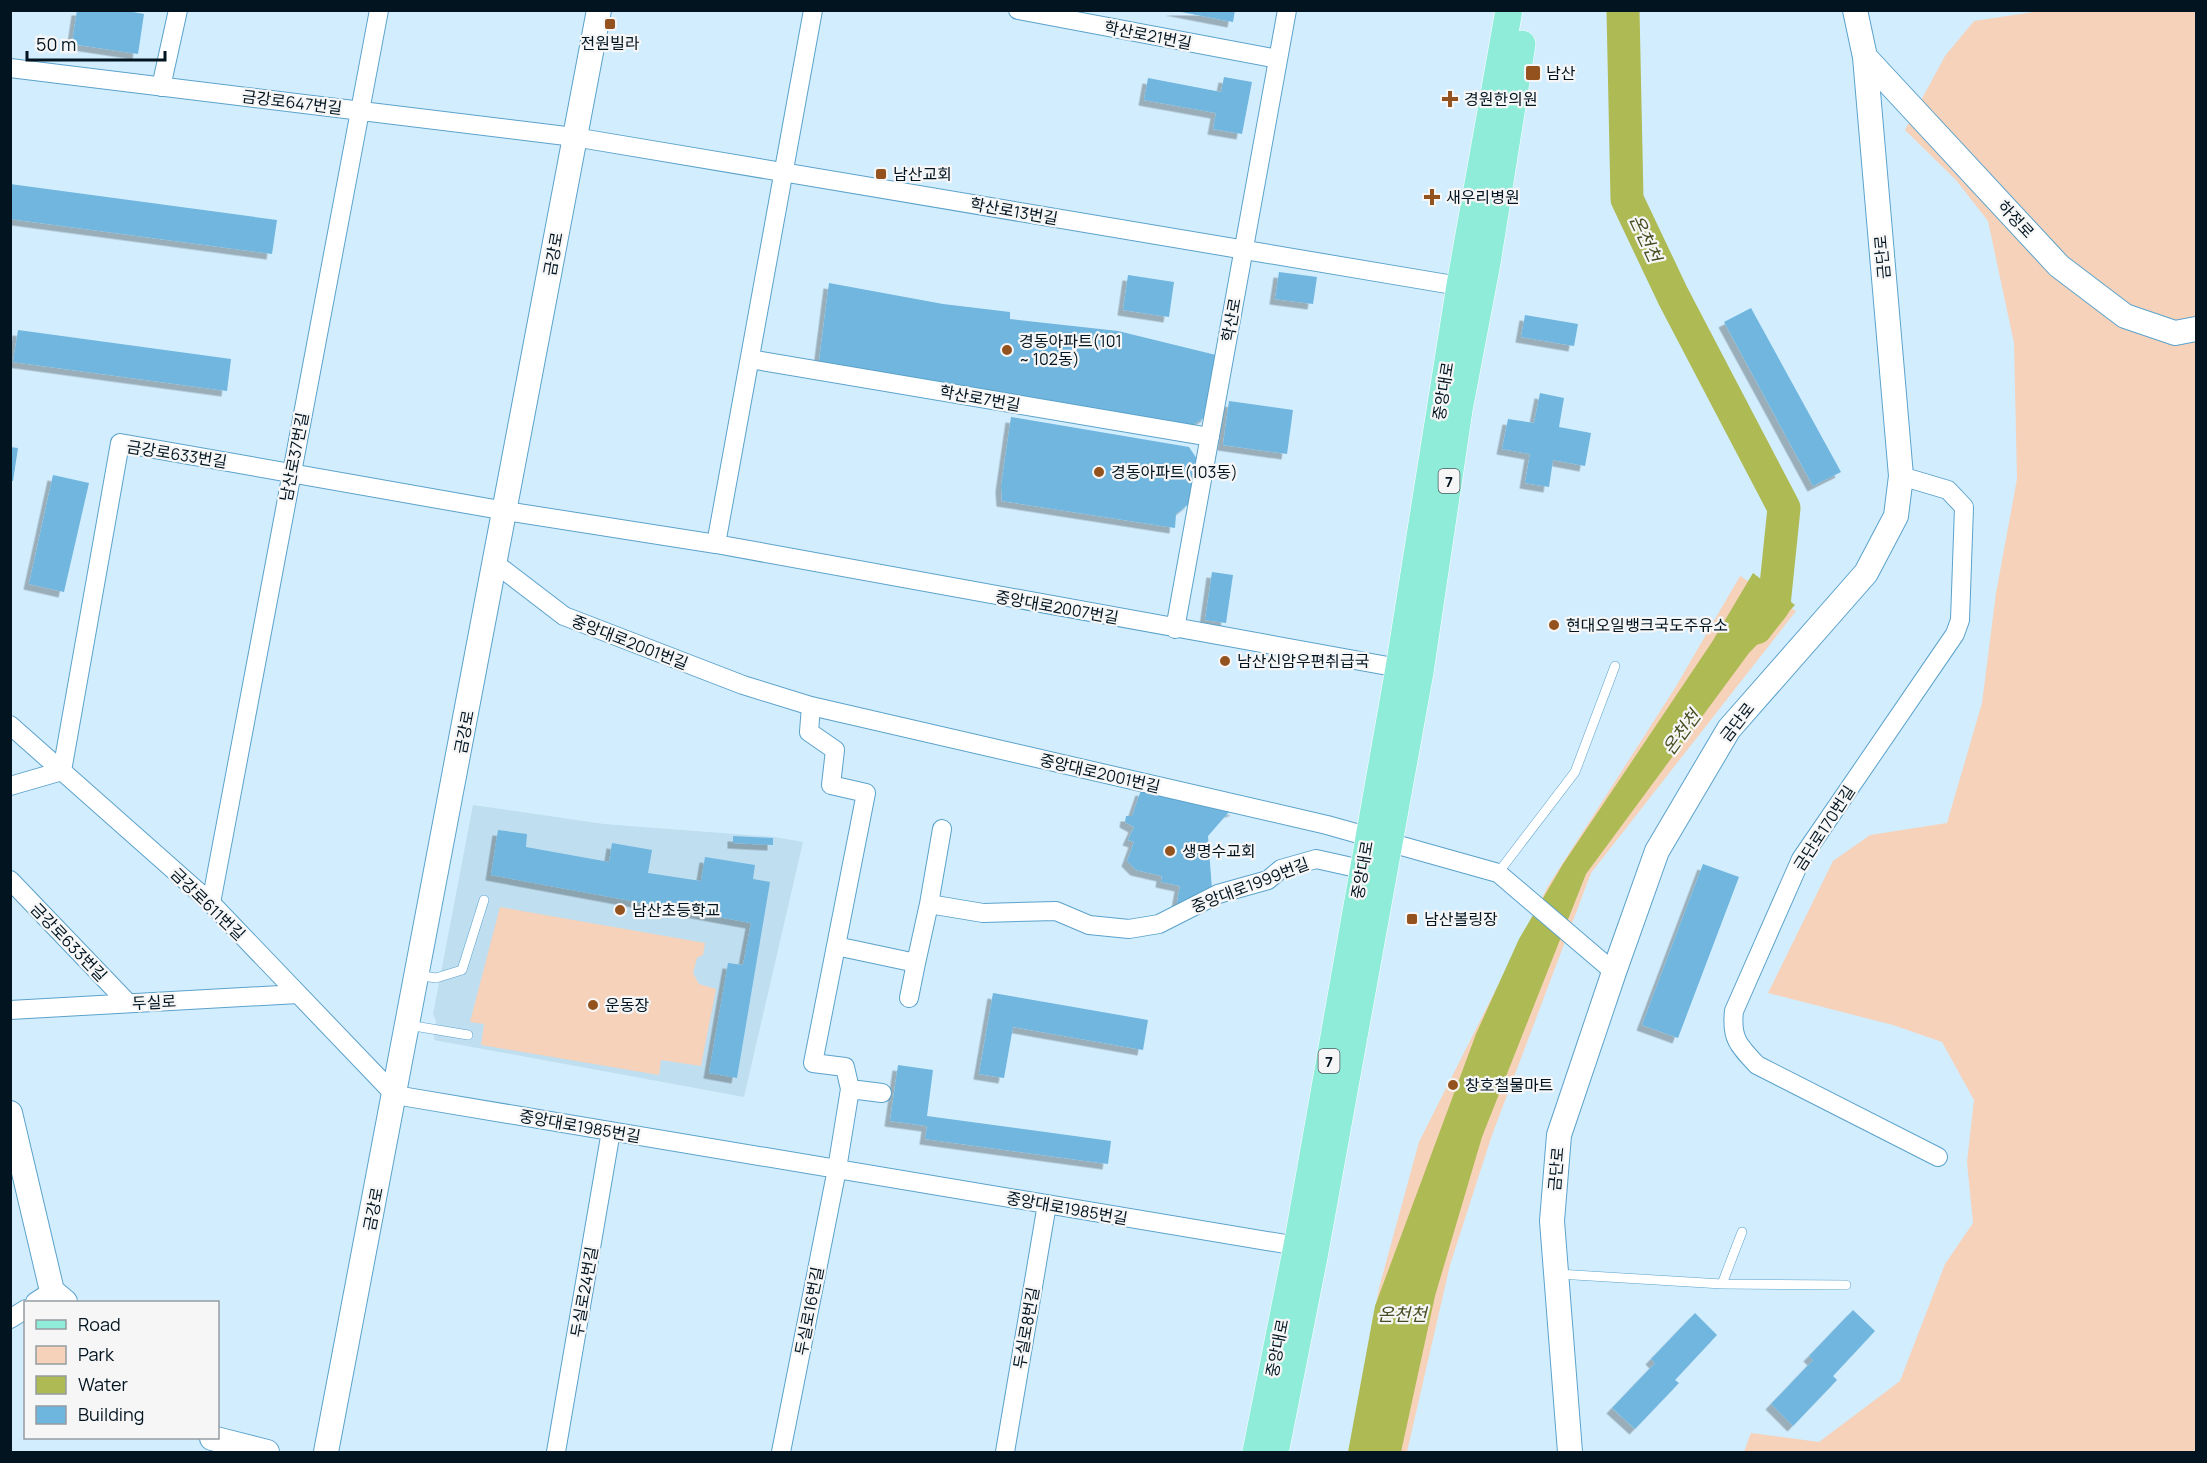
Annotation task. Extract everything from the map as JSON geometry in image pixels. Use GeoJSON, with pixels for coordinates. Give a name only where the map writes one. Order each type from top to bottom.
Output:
{"type":"FeatureCollection","features":[{"type":"Feature","properties":{"kind":"main road","name":"중앙대로"},"geometry":{"type":"LineString","coordinates":[[1275,1452],[1314,1257],[1378,841],[1459,410],[1471,288],[1509,10]]}},
{"type":"Feature","properties":{"kind":"main road","name":"중앙대로"},"geometry":{"type":"LineString","coordinates":[[1471,288],[1527,10]]}},
{"type":"Feature","properties":{"kind":"main road","name":"중앙대로"},"geometry":{"type":"LineString","coordinates":[[1256,1452],[1297,1246],[1361,869],[1378,841]]}},
{"type":"Feature","properties":{"kind":"street"},"geometry":{"type":"LineString","coordinates":[[161,87],[178,10]]}},
{"type":"Feature","properties":{"kind":"street","name":"남산로37번길"},"geometry":{"type":"LineString","coordinates":[[211,903],[290,473],[380,10]]}},
{"type":"Feature","properties":{"kind":"street","name":"금강로"},"geometry":{"type":"LineString","coordinates":[[326,1452],[496,564],[599,10]]}},
{"type":"Feature","properties":{"kind":"street"},"geometry":{"type":"LineString","coordinates":[[716,544],[813,10]]}},
{"type":"Feature","properties":{"kind":"street","name":"학산로21번길"},"geometry":{"type":"LineString","coordinates":[[1018,10],[1278,59]]}},
{"type":"Feature","properties":{"kind":"street","name":"학산로"},"geometry":{"type":"LineString","coordinates":[[1175,629],[1287,10]]}},
{"type":"Feature","properties":{"kind":"street","name":"금단로"},"geometry":{"type":"LineString","coordinates":[[1570,1452],[1552,1221],[1559,1135],[1614,972],[1663,841],[1729,729],[1866,573],[1896,516],[1901,476],[1865,57],[1855,10]]}},
{"type":"Feature","properties":{"kind":"street","name":"하정로"},"geometry":{"type":"LineString","coordinates":[[1865,57],[2059,266],[2125,316],[2175,333],[2196,328]]}},
{"type":"Feature","properties":{"kind":"street","name":"금강로647번길"},"geometry":{"type":"LineString","coordinates":[[10,68],[574,137]]}},
{"type":"Feature","properties":{"kind":"street","name":"학산로13번길"},"geometry":{"type":"LineString","coordinates":[[574,137],[1244,250]]}},
{"type":"Feature","properties":{"kind":"street"},"geometry":{"type":"LineString","coordinates":[[1244,250],[1471,288]]}},
{"type":"Feature","properties":{"kind":"street","name":"학산로7번길"},"geometry":{"type":"LineString","coordinates":[[750,358],[1210,438]]}},
{"type":"Feature","properties":{"kind":"street","name":"금강로633번길"},"geometry":{"type":"LineString","coordinates":[[62,771],[120,443],[506,511]]}},
{"type":"Feature","properties":{"kind":"street","name":"금단로170번길"},"geometry":{"type":"LineString","coordinates":[[1901,476],[1948,490],[1964,507],[1960,620],[1955,634],[1801,859],[1734,1011],[1732,1031],[1740,1047],[1757,1065],[1938,1157]]}},
{"type":"Feature","properties":{"kind":"street","name":"중앙대로2007번길"},"geometry":{"type":"LineString","coordinates":[[506,511],[716,544],[1409,670]]}},
{"type":"Feature","properties":{"kind":"street","name":"중앙대로2001번길"},"geometry":{"type":"LineString","coordinates":[[496,564],[564,616],[743,685],[811,706],[1327,825],[1378,841]]}},
{"type":"Feature","properties":{"kind":"street"},"geometry":{"type":"LineString","coordinates":[[811,706],[809,732],[835,750],[831,785],[866,794],[813,1063],[845,1068],[850,1089],[837,1169]]}},
{"type":"Feature","properties":{"kind":"street","name":"금강로611번길"},"geometry":{"type":"LineString","coordinates":[[10,724],[211,903],[395,1095]]}},
{"type":"Feature","properties":{"kind":"street"},"geometry":{"type":"LineString","coordinates":[[10,786],[62,771]]}},
{"type":"Feature","properties":{"kind":"street"},"geometry":{"type":"LineString","coordinates":[[909,998],[942,829]]}},
{"type":"Feature","properties":{"kind":"street","name":"중앙대로"},"geometry":{"type":"LineString","coordinates":[[1378,841],[1498,873]]}},
{"type":"Feature","properties":{"kind":"street","name":"중앙대로1999번길"},"geometry":{"type":"LineString","coordinates":[[929,904],[983,913],[1056,911],[1089,925],[1129,928],[1159,924],[1218,894],[1268,880],[1281,869],[1316,859],[1361,869]]}},
{"type":"Feature","properties":{"kind":"street"},"geometry":{"type":"LineString","coordinates":[[1498,873],[1614,972]]}},
{"type":"Feature","properties":{"kind":"street","name":"금강로633번길"},"geometry":{"type":"LineString","coordinates":[[10,880],[128,1004]]}},
{"type":"Feature","properties":{"kind":"street"},"geometry":{"type":"LineString","coordinates":[[836,946],[916,963]]}},
{"type":"Feature","properties":{"kind":"street","name":"두실로"},"geometry":{"type":"LineString","coordinates":[[10,1010],[298,994]]}},
{"type":"Feature","properties":{"kind":"street"},"geometry":{"type":"LineString","coordinates":[[850,1089],[882,1093]]}},
{"type":"Feature","properties":{"kind":"street","name":"중앙대로1985번길"},"geometry":{"type":"LineString","coordinates":[[395,1095],[1297,1246]]}},
{"type":"Feature","properties":{"kind":"street"},"geometry":{"type":"LineString","coordinates":[[10,1113],[51,1299]]}},
{"type":"Feature","properties":{"kind":"street","name":"두실로24번길"},"geometry":{"type":"LineString","coordinates":[[556,1452],[611,1131]]}},
{"type":"Feature","properties":{"kind":"street","name":"두실로16번길"},"geometry":{"type":"LineString","coordinates":[[781,1452],[837,1169]]}},
{"type":"Feature","properties":{"kind":"street","name":"두실로8번길"},"geometry":{"type":"LineString","coordinates":[[1005,1452],[1047,1204]]}},
{"type":"Feature","properties":{"kind":"street"},"geometry":{"type":"LineString","coordinates":[[10,1319],[24,1310]]}},
{"type":"Feature","properties":{"kind":"street"},"geometry":{"type":"LineString","coordinates":[[209,1443],[267,1452]]}},
{"type":"Feature","properties":{"kind":"lane"},"geometry":{"type":"LineString","coordinates":[[1498,873],[1575,772],[1615,666]]}},
{"type":"Feature","properties":{"kind":"lane"},"geometry":{"type":"LineString","coordinates":[[417,975],[436,978],[462,970],[484,900]]}},
{"type":"Feature","properties":{"kind":"lane"},"geometry":{"type":"LineString","coordinates":[[408,1025],[468,1035]]}},
{"type":"Feature","properties":{"kind":"lane"},"geometry":{"type":"LineString","coordinates":[[1722,1284],[1742,1232]]}},
{"type":"Feature","properties":{"kind":"lane"},"geometry":{"type":"LineString","coordinates":[[1556,1274],[1722,1284],[1846,1284]]}},
{"type":"Feature","properties":{"kind":"shaded area","name":"남산초등학교"},"geometry":{"type":"Polygon","coordinates":[[[473,805],[604,824],[775,837],[803,842],[744,1097],[434,1040],[436,1021],[433,1014],[473,805]]]}},
{"type":"Feature","properties":{"kind":"green space"},"geometry":{"type":"Polygon","coordinates":[[[2047,10],[2196,11],[2196,1452],[1744,1452],[1751,1433],[1819,1442],[1900,1381],[1945,1264],[1973,1223],[1967,1162],[1974,1100],[1942,1042],[1893,1025],[1768,993],[1833,861],[1870,835],[1947,823],[1982,703],[1996,593],[2017,479],[2014,343],[1988,221],[1956,180],[1905,130],[1945,56],[1974,21],[2047,10]]]}},
{"type":"Feature","properties":{"kind":"green space","name":"온천천"},"geometry":{"type":"Polygon","coordinates":[[[1740,576],[1796,611],[1591,873],[1492,1135],[1450,1265],[1407,1452],[1349,1452],[1379,1288],[1419,1142],[1548,886],[1675,688],[1740,576]]]}},
{"type":"Feature","properties":{"kind":"green space","name":"운동장"},"geometry":{"type":"Polygon","coordinates":[[[500,907],[705,943],[703,955],[697,958],[693,973],[699,984],[716,989],[701,1066],[661,1060],[659,1075],[481,1045],[484,1024],[470,1022],[500,907]]]}},
{"type":"Feature","properties":{"kind":"water","name":"온천천"},"geometry":{"type":"Polygon","coordinates":[[[1753,573],[1795,605],[1749,653],[1586,874],[1482,1137],[1435,1296],[1401,1452],[1348,1452],[1375,1306],[1476,1034],[1519,939],[1563,864],[1712,642],[1753,573]]]}},
{"type":"Feature","properties":{"kind":"building"},"geometry":{"type":"Polygon","coordinates":[[[77,10],[122,10],[144,14],[138,54],[72,44],[77,10]]]}},
{"type":"Feature","properties":{"kind":"building"},"geometry":{"type":"Polygon","coordinates":[[[1171,10],[1235,10],[1233,22],[1171,10]]]}},
{"type":"Feature","properties":{"kind":"building"},"geometry":{"type":"Polygon","coordinates":[[[1224,77],[1252,82],[1242,134],[1213,129],[1216,113],[1144,100],[1148,78],[1221,92],[1224,77]]]}},
{"type":"Feature","properties":{"kind":"building"},"geometry":{"type":"Polygon","coordinates":[[[10,184],[277,220],[272,254],[10,219],[10,184]]]}},
{"type":"Feature","properties":{"kind":"building"},"geometry":{"type":"Polygon","coordinates":[[[1279,272],[1317,277],[1313,304],[1275,299],[1279,272]]]}},
{"type":"Feature","properties":{"kind":"building"},"geometry":{"type":"Polygon","coordinates":[[[1128,275],[1174,282],[1169,317],[1123,310],[1128,275]]]}},
{"type":"Feature","properties":{"kind":"building","name":"경동아파트(101 ~ 102동)"},"geometry":{"type":"Polygon","coordinates":[[[829,283],[943,304],[1010,312],[1010,319],[1118,331],[1216,355],[1207,416],[1191,426],[819,361],[829,283]]]}},
{"type":"Feature","properties":{"kind":"building"},"geometry":{"type":"Polygon","coordinates":[[[1751,308],[1841,472],[1813,486],[1724,322],[1751,308]]]}},
{"type":"Feature","properties":{"kind":"building"},"geometry":{"type":"Polygon","coordinates":[[[1525,315],[1578,324],[1574,346],[1521,337],[1525,315]]]}},
{"type":"Feature","properties":{"kind":"building"},"geometry":{"type":"Polygon","coordinates":[[[18,330],[231,359],[227,391],[13,362],[18,330]]]}},
{"type":"Feature","properties":{"kind":"building"},"geometry":{"type":"Polygon","coordinates":[[[1540,393],[1564,398],[1559,427],[1591,433],[1585,466],[1553,460],[1549,487],[1525,483],[1530,454],[1502,449],[1508,419],[1534,423],[1540,393]]]}},
{"type":"Feature","properties":{"kind":"building"},"geometry":{"type":"Polygon","coordinates":[[[1229,401],[1293,410],[1287,454],[1223,445],[1229,401]]]}},
{"type":"Feature","properties":{"kind":"building","name":"경동아파트(103동)"},"geometry":{"type":"Polygon","coordinates":[[[1011,417],[1189,447],[1197,459],[1190,503],[1176,514],[1175,528],[1002,501],[1001,486],[1011,417]]]}},
{"type":"Feature","properties":{"kind":"building"},"geometry":{"type":"Polygon","coordinates":[[[10,447],[18,448],[13,481],[10,481],[10,447]]]}},
{"type":"Feature","properties":{"kind":"building"},"geometry":{"type":"Polygon","coordinates":[[[53,475],[89,483],[64,592],[29,584],[53,475]]]}},
{"type":"Feature","properties":{"kind":"building"},"geometry":{"type":"Polygon","coordinates":[[[1212,572],[1233,575],[1226,623],[1205,620],[1212,572]]]}},
{"type":"Feature","properties":{"kind":"building","name":"생명수교회"},"geometry":{"type":"Polygon","coordinates":[[[1141,790],[1236,810],[1228,813],[1208,836],[1212,890],[1182,907],[1177,903],[1180,886],[1161,882],[1162,876],[1136,870],[1127,861],[1134,842],[1128,840],[1134,827],[1125,822],[1126,816],[1132,816],[1141,790]]]}},
{"type":"Feature","properties":{"kind":"building"},"geometry":{"type":"Polygon","coordinates":[[[498,830],[527,834],[526,847],[609,862],[612,843],[652,850],[648,873],[701,881],[705,857],[755,865],[753,879],[770,882],[737,1078],[709,1073],[728,963],[743,965],[751,923],[491,875],[498,830]]]}},
{"type":"Feature","properties":{"kind":"building"},"geometry":{"type":"Polygon","coordinates":[[[733,836],[773,838],[773,845],[733,843],[733,836]]]}},
{"type":"Feature","properties":{"kind":"building"},"geometry":{"type":"Polygon","coordinates":[[[1703,864],[1739,877],[1678,1038],[1642,1025],[1703,864]]]}},
{"type":"Feature","properties":{"kind":"building"},"geometry":{"type":"Polygon","coordinates":[[[993,993],[1148,1020],[1143,1050],[1013,1027],[1004,1078],[979,1074],[993,993]]]}},
{"type":"Feature","properties":{"kind":"building"},"geometry":{"type":"Polygon","coordinates":[[[898,1065],[933,1070],[927,1116],[1111,1141],[1108,1164],[925,1139],[927,1126],[890,1121],[898,1065]]]}},
{"type":"Feature","properties":{"kind":"building"},"geometry":{"type":"Polygon","coordinates":[[[1853,1310],[1875,1331],[1833,1376],[1837,1380],[1793,1426],[1771,1404],[1813,1360],[1809,1356],[1853,1310]]]}},
{"type":"Feature","properties":{"kind":"building"},"geometry":{"type":"Polygon","coordinates":[[[1695,1313],[1717,1335],[1675,1380],[1679,1383],[1635,1429],[1612,1408],[1655,1363],[1651,1359],[1695,1313]]]}},
{"type":"Feature","properties":{"kind":"waterway","name":"온천천"},"geometry":{"type":"LineString","coordinates":[[1623,10],[1627,199],[1673,296],[1784,508],[1774,605],[1756,628]]}},
{"type":"Feature","properties":{"kind":"place","name":"전원빌라"},"geometry":{"type":"Point","coordinates":[610,24]}},
{"type":"Feature","properties":{"kind":"place","name":"남산"},"geometry":{"type":"Point","coordinates":[1533,73]}},
{"type":"Feature","properties":{"kind":"place","name":"경원한의원"},"geometry":{"type":"Point","coordinates":[1450,99]}},
{"type":"Feature","properties":{"kind":"place","name":"남산교회"},"geometry":{"type":"Point","coordinates":[881,174]}},
{"type":"Feature","properties":{"kind":"place","name":"새우리병원"},"geometry":{"type":"Point","coordinates":[1432,197]}},
{"type":"Feature","properties":{"kind":"place","name":"경동아파트(101 ~ 102동)"},"geometry":{"type":"Point","coordinates":[1007,350]}},
{"type":"Feature","properties":{"kind":"place","name":"경동아파트(103동)"},"geometry":{"type":"Point","coordinates":[1099,472]}},
{"type":"Feature","properties":{"kind":"place","name":"현대오일뱅크국도주유소"},"geometry":{"type":"Point","coordinates":[1554,625]}},
{"type":"Feature","properties":{"kind":"place","name":"남산신암우편취급국"},"geometry":{"type":"Point","coordinates":[1225,661]}},
{"type":"Feature","properties":{"kind":"place","name":"생명수교회"},"geometry":{"type":"Point","coordinates":[1170,851]}},
{"type":"Feature","properties":{"kind":"place","name":"남산초등학교"},"geometry":{"type":"Point","coordinates":[620,910]}},
{"type":"Feature","properties":{"kind":"place","name":"남산볼링장"},"geometry":{"type":"Point","coordinates":[1412,919]}},
{"type":"Feature","properties":{"kind":"place","name":"운동장"},"geometry":{"type":"Point","coordinates":[593,1005]}},
{"type":"Feature","properties":{"kind":"place","name":"창호철물마트"},"geometry":{"type":"Point","coordinates":[1453,1085]}}]}
